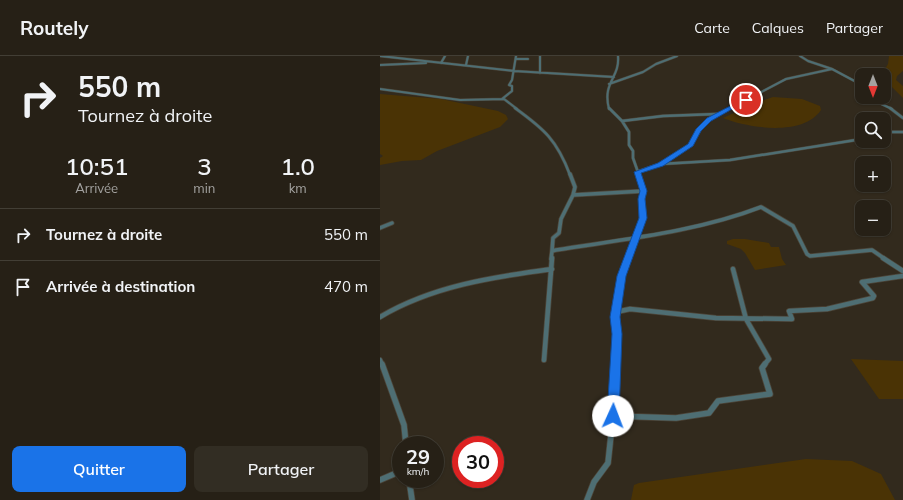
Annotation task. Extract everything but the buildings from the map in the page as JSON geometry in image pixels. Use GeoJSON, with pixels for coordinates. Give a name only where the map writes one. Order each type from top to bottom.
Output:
{"type":"FeatureCollection","features":[{"type":"Feature","properties":{"kind":"street"},"geometry":{"type":"LineString","coordinates":[[380,56],[448,64]]}},
{"type":"Feature","properties":{"kind":"street"},"geometry":{"type":"LineString","coordinates":[[417,60],[420,56]]}},
{"type":"Feature","properties":{"kind":"street"},"geometry":{"type":"LineString","coordinates":[[441,63],[444,56]]}},
{"type":"Feature","properties":{"kind":"street"},"geometry":{"type":"LineString","coordinates":[[466,65],[468,56]]}},
{"type":"Feature","properties":{"kind":"street"},"geometry":{"type":"LineString","coordinates":[[380,89],[460,100],[502,98],[512,91],[512,86],[509,85],[512,80],[516,56]]}},
{"type":"Feature","properties":{"kind":"street"},"geometry":{"type":"LineString","coordinates":[[540,56],[540,73]]}},
{"type":"Feature","properties":{"kind":"street"},"geometry":{"type":"LineString","coordinates":[[587,500],[594,482],[608,463],[613,416],[617,334],[616,312],[621,276],[632,251],[643,218],[642,199],[644,191],[637,172],[633,151],[629,145],[629,132],[622,121],[609,109],[606,98],[609,84],[614,77],[620,61],[618,56]]}},
{"type":"Feature","properties":{"kind":"street"},"geometry":{"type":"LineString","coordinates":[[609,84],[643,72],[656,64],[677,56]]}},
{"type":"Feature","properties":{"kind":"street"},"geometry":{"type":"LineString","coordinates":[[800,56],[808,61],[832,69],[855,81]]}},
{"type":"Feature","properties":{"kind":"street"},"geometry":{"type":"LineString","coordinates":[[516,59],[528,59]]}},
{"type":"Feature","properties":{"kind":"street"},"geometry":{"type":"LineString","coordinates":[[380,65],[448,64],[514,71],[614,77]]}},
{"type":"Feature","properties":{"kind":"street"},"geometry":{"type":"LineString","coordinates":[[637,172],[660,164],[690,145],[698,130],[718,114],[786,79],[832,69]]}},
{"type":"Feature","properties":{"kind":"street"},"geometry":{"type":"LineString","coordinates":[[502,98],[541,127],[553,139],[566,163],[575,187],[573,195],[561,220],[559,233],[553,238],[552,269],[544,360]]}},
{"type":"Feature","properties":{"kind":"street"},"geometry":{"type":"LineString","coordinates":[[882,104],[893,109],[903,118]]}},
{"type":"Feature","properties":{"kind":"street"},"geometry":{"type":"LineString","coordinates":[[622,121],[663,116],[718,114]]}},
{"type":"Feature","properties":{"kind":"street"},"geometry":{"type":"LineString","coordinates":[[891,132],[903,132]]}},
{"type":"Feature","properties":{"kind":"street"},"geometry":{"type":"LineString","coordinates":[[660,164],[730,160],[855,140]]}},
{"type":"Feature","properties":{"kind":"street"},"geometry":{"type":"LineString","coordinates":[[573,195],[644,191]]}},
{"type":"Feature","properties":{"kind":"street"},"geometry":{"type":"LineString","coordinates":[[552,251],[636,236],[688,229],[710,222],[732,218],[761,207],[793,226],[807,254],[810,256],[872,250],[903,271]]}},
{"type":"Feature","properties":{"kind":"street"},"geometry":{"type":"LineString","coordinates":[[380,228],[392,223]]}},
{"type":"Feature","properties":{"kind":"street"},"geometry":{"type":"LineString","coordinates":[[380,317],[395,308],[454,286],[482,279],[552,269]]}},
{"type":"Feature","properties":{"kind":"street"},"geometry":{"type":"LineString","coordinates":[[613,416],[676,418],[709,413],[718,401],[770,394],[762,368],[769,359],[746,319],[733,269]]}},
{"type":"Feature","properties":{"kind":"street"},"geometry":{"type":"LineString","coordinates":[[616,312],[630,309],[690,316],[746,319],[792,318],[789,312],[827,309],[873,298],[874,296],[862,282],[903,276]]}},
{"type":"Feature","properties":{"kind":"street"},"geometry":{"type":"LineString","coordinates":[[380,360],[404,425],[405,436]]}},
{"type":"Feature","properties":{"kind":"street"},"geometry":{"type":"LineString","coordinates":[[380,480],[392,475]]}},
{"type":"Feature","properties":{"kind":"street"},"geometry":{"type":"LineString","coordinates":[[410,488],[412,500]]}},
{"type":"Feature","properties":{"kind":"shaded area"},"geometry":{"type":"Polygon","coordinates":[[[889,56],[903,56],[903,71],[897,76],[896,80],[903,86],[903,98],[891,86],[891,68],[886,68],[888,64],[889,56]]]}},
{"type":"Feature","properties":{"kind":"shaded area"},"geometry":{"type":"Polygon","coordinates":[[[380,94],[441,99],[498,111],[506,115],[508,119],[500,127],[437,151],[421,160],[402,161],[380,165],[380,158],[383,156],[380,154],[380,94]]]}},
{"type":"Feature","properties":{"kind":"shaded area"},"geometry":{"type":"Polygon","coordinates":[[[773,97],[802,99],[820,106],[821,110],[813,119],[802,124],[789,127],[760,127],[746,125],[723,118],[753,104],[773,97]]]}},
{"type":"Feature","properties":{"kind":"shaded area"},"geometry":{"type":"Polygon","coordinates":[[[733,239],[745,239],[769,243],[771,247],[779,247],[782,259],[786,265],[755,270],[741,249],[727,244],[727,241],[733,239]]]}},
{"type":"Feature","properties":{"kind":"shaded area"},"geometry":{"type":"Polygon","coordinates":[[[851,359],[903,361],[903,399],[879,399],[851,359]]]}},
{"type":"Feature","properties":{"kind":"shaded area"},"geometry":{"type":"Polygon","coordinates":[[[806,459],[852,461],[881,474],[895,500],[631,500],[634,485],[639,483],[806,459]]]}},
{"type":"Feature","properties":{"kind":"route"},"geometry":{"type":"LineString","coordinates":[[613,416],[617,334],[615,317],[621,276],[632,251],[643,218],[642,199],[644,191],[637,172],[660,164],[690,145],[698,130],[709,120],[746,100]]}}]}
